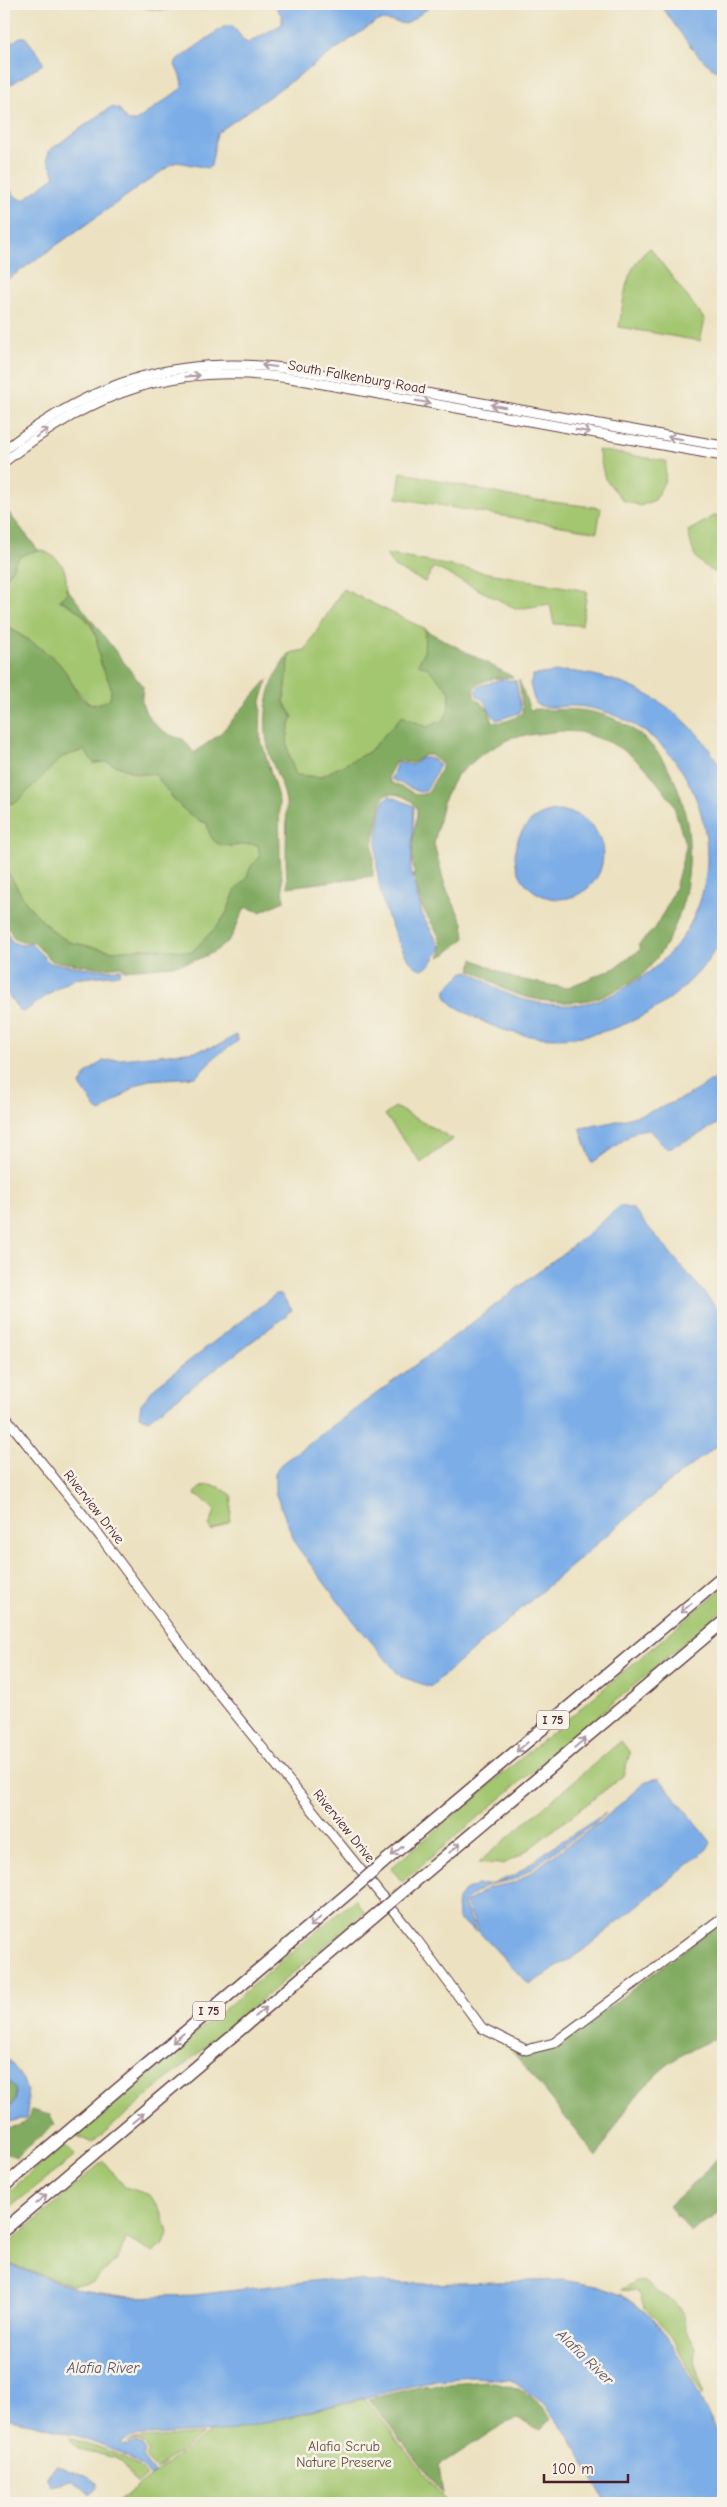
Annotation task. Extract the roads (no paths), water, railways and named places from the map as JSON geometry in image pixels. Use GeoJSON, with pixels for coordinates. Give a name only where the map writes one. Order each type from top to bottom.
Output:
{"type":"FeatureCollection","features":[{"type":"Feature","properties":{"kind":"highway","name":"I 75"},"geometry":{"type":"LineString","coordinates":[[4,2186],[383,1863],[723,1577]]}},
{"type":"Feature","properties":{"kind":"highway","name":"I 75"},"geometry":{"type":"LineString","coordinates":[[4,2230],[723,1622]]}},
{"type":"Feature","properties":{"kind":"street","name":"South Falkenburg Road"},"geometry":{"type":"LineString","coordinates":[[4,450],[58,412],[149,374],[174,368],[228,364],[262,365],[723,456]]}},
{"type":"Feature","properties":{"kind":"street","name":"South Falkenburg Road"},"geometry":{"type":"LineString","coordinates":[[4,462],[63,419],[107,393]]}},
{"type":"Feature","properties":{"kind":"street","name":"South Falkenburg Road"},"geometry":{"type":"LineString","coordinates":[[528,416],[723,446]]}},
{"type":"Feature","properties":{"kind":"street","name":"Riverview Drive"},"geometry":{"type":"LineString","coordinates":[[4,1415],[109,1548],[203,1674],[417,1940],[482,2028],[526,2050],[554,2043],[723,1917]]}},
{"type":"Feature","properties":{"kind":"water"},"geometry":{"type":"Polygon","coordinates":[[[274,4],[434,4],[406,24],[383,20],[375,22],[217,133],[211,166],[208,168],[177,162],[172,164],[4,282],[4,185],[19,199],[25,199],[55,176],[47,158],[50,150],[111,107],[119,109],[127,121],[136,121],[182,88],[182,80],[175,65],[177,60],[225,26],[233,26],[244,41],[248,43],[282,24],[282,16],[274,4]]]}},
{"type":"Feature","properties":{"kind":"water"},"geometry":{"type":"Polygon","coordinates":[[[660,4],[720,4],[723,9],[723,72],[714,69],[697,54],[660,4]]]}},
{"type":"Feature","properties":{"kind":"water"},"geometry":{"type":"Polygon","coordinates":[[[20,37],[25,37],[40,56],[43,64],[7,87],[4,83],[4,49],[20,37]]]}},
{"type":"Feature","properties":{"kind":"water"},"geometry":{"type":"Polygon","coordinates":[[[566,671],[614,680],[637,689],[658,701],[678,715],[695,732],[723,772],[723,937],[702,968],[675,995],[644,1015],[610,1029],[575,1037],[538,1037],[502,1029],[467,1013],[449,1001],[446,989],[462,973],[467,971],[503,992],[537,1003],[573,1005],[592,1002],[609,996],[642,977],[667,956],[686,931],[699,904],[706,875],[707,845],[701,815],[690,786],[673,758],[664,748],[629,722],[602,711],[575,706],[544,707],[535,703],[530,684],[533,675],[566,671]]]}},
{"type":"Feature","properties":{"kind":"water"},"geometry":{"type":"Polygon","coordinates":[[[501,679],[516,681],[521,710],[519,713],[497,720],[484,702],[477,696],[476,690],[480,686],[501,679]]]}},
{"type":"Feature","properties":{"kind":"water"},"geometry":{"type":"Polygon","coordinates":[[[421,758],[430,758],[440,765],[426,791],[419,792],[391,779],[397,763],[413,765],[421,758]]]}},
{"type":"Feature","properties":{"kind":"water"},"geometry":{"type":"Polygon","coordinates":[[[390,796],[414,806],[411,871],[422,914],[441,948],[430,965],[422,969],[412,963],[400,945],[385,910],[381,892],[378,874],[377,838],[384,800],[390,796]]]}},
{"type":"Feature","properties":{"kind":"water"},"geometry":{"type":"Polygon","coordinates":[[[559,811],[576,814],[584,818],[596,830],[600,838],[603,855],[600,872],[596,880],[584,892],[576,896],[559,899],[542,896],[534,892],[522,880],[518,872],[515,855],[518,838],[522,830],[534,818],[542,814],[559,811]]]}},
{"type":"Feature","properties":{"kind":"water"},"geometry":{"type":"Polygon","coordinates":[[[4,929],[6,929],[11,941],[20,945],[31,944],[50,963],[103,970],[121,969],[120,974],[74,979],[56,989],[24,1012],[19,1010],[4,989],[4,929]]]}},
{"type":"Feature","properties":{"kind":"water"},"geometry":{"type":"Polygon","coordinates":[[[236,1035],[238,1041],[217,1055],[196,1077],[148,1080],[135,1086],[101,1112],[97,1110],[80,1085],[87,1073],[103,1061],[196,1051],[219,1045],[236,1035]]]}},
{"type":"Feature","properties":{"kind":"water"},"geometry":{"type":"Polygon","coordinates":[[[723,1073],[722,1121],[698,1135],[667,1149],[648,1129],[636,1131],[592,1163],[580,1128],[619,1121],[655,1110],[690,1094],[723,1073]]]}},
{"type":"Feature","properties":{"kind":"water"},"geometry":{"type":"Polygon","coordinates":[[[620,1206],[633,1209],[723,1315],[723,1441],[663,1487],[430,1687],[400,1676],[347,1613],[296,1545],[275,1492],[275,1474],[281,1464],[468,1326],[589,1233],[620,1206]]]}},
{"type":"Feature","properties":{"kind":"water"},"geometry":{"type":"Polygon","coordinates":[[[276,1294],[281,1294],[292,1310],[287,1315],[148,1420],[139,1416],[141,1404],[155,1387],[276,1294]]]}},
{"type":"Feature","properties":{"kind":"water"},"geometry":{"type":"Polygon","coordinates":[[[659,1778],[711,1842],[707,1849],[582,1951],[529,1985],[478,1931],[466,1903],[488,1888],[517,1882],[600,1822],[646,1781],[659,1778]]]}},
{"type":"Feature","properties":{"kind":"water"},"geometry":{"type":"Polygon","coordinates":[[[606,1813],[599,1820],[516,1879],[488,1885],[469,1897],[464,1904],[476,1932],[458,1919],[457,1901],[463,1892],[477,1885],[491,1884],[515,1875],[551,1848],[606,1813]]]}},
{"type":"Feature","properties":{"kind":"water"},"geometry":{"type":"Polygon","coordinates":[[[4,2054],[24,2083],[27,2090],[28,2108],[26,2118],[4,2123],[4,2108],[9,2108],[16,2099],[16,2090],[4,2074],[4,2054]]]}},
{"type":"Feature","properties":{"kind":"water","name":"Alafia River"},"geometry":{"type":"Polygon","coordinates":[[[4,2263],[81,2290],[129,2297],[195,2295],[320,2280],[427,2284],[562,2280],[596,2286],[622,2295],[649,2315],[668,2338],[691,2378],[723,2446],[723,2503],[606,2503],[571,2439],[543,2403],[511,2380],[473,2377],[436,2380],[234,2430],[133,2436],[121,2443],[124,2446],[135,2442],[143,2446],[145,2450],[142,2457],[154,2473],[151,2477],[141,2466],[106,2446],[61,2431],[4,2418],[4,2263]]]}},
{"type":"Feature","properties":{"kind":"water"},"geometry":{"type":"Polygon","coordinates":[[[56,2466],[90,2478],[97,2483],[97,2488],[90,2494],[71,2480],[51,2485],[46,2477],[56,2466]]]}},
{"type":"Feature","properties":{"kind":"park label","name":"Alafia Scrub Nature Preserve"},"geometry":{"type":"Point","coordinates":[344,2454]}}]}
